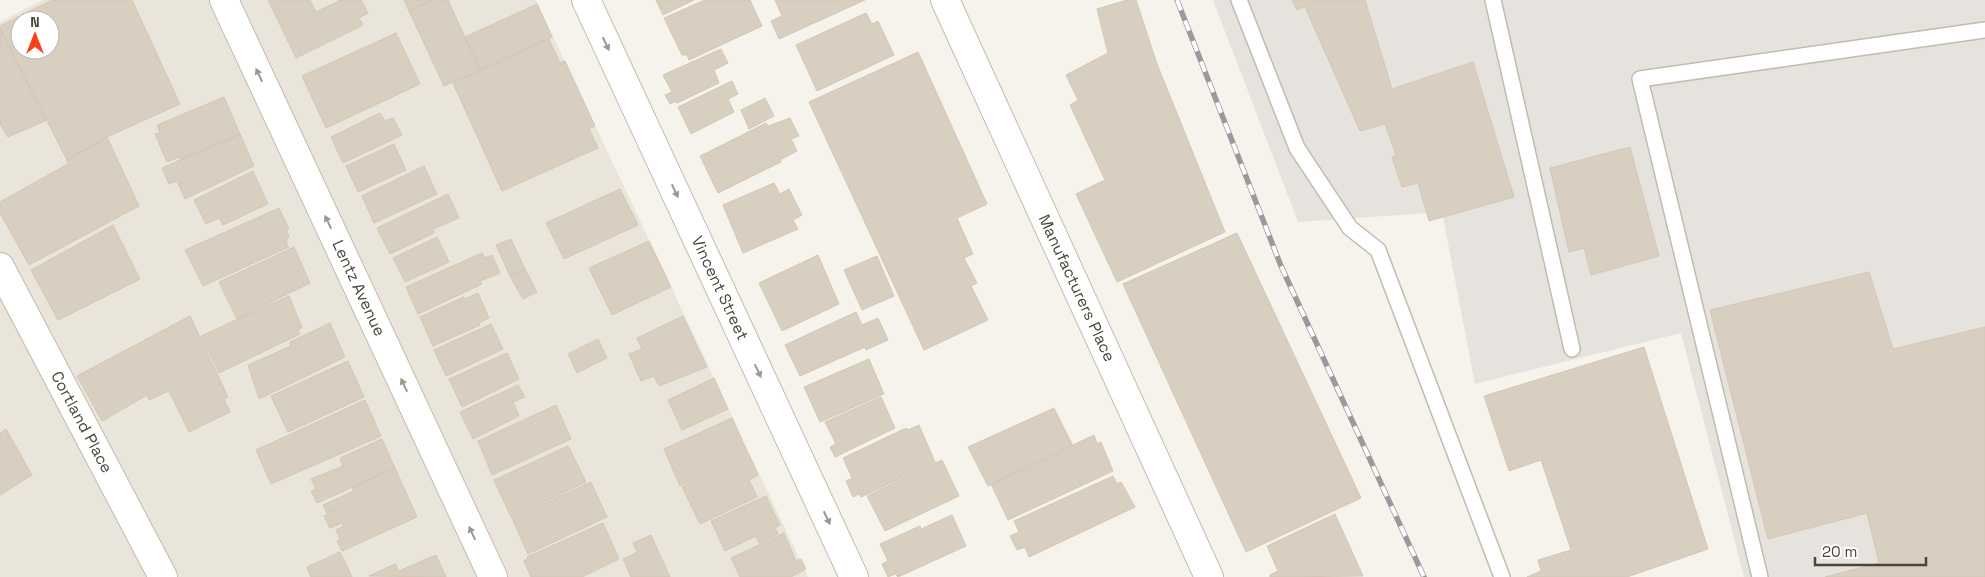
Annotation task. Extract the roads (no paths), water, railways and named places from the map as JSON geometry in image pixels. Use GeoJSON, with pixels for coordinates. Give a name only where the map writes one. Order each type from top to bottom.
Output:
{"type":"FeatureCollection","features":[{"type":"Feature","properties":{"kind":"street","name":"Lentz Avenue"},"geometry":{"type":"LineString","coordinates":[[224,0],[493,577]]}},
{"type":"Feature","properties":{"kind":"street","name":"Vincent Street"},"geometry":{"type":"LineString","coordinates":[[586,0],[854,577]]}},
{"type":"Feature","properties":{"kind":"street","name":"Manufacturers Place"},"geometry":{"type":"LineString","coordinates":[[945,0],[1209,577]]}},
{"type":"Feature","properties":{"kind":"street","name":"Cortland Place"},"geometry":{"type":"LineString","coordinates":[[0,267],[163,577]]}},
{"type":"Feature","properties":{"kind":"lane"},"geometry":{"type":"LineString","coordinates":[[1239,0],[1297,148],[1350,228],[1378,250],[1502,577]]}},
{"type":"Feature","properties":{"kind":"lane"},"geometry":{"type":"LineString","coordinates":[[1494,0],[1572,349]]}},
{"type":"Feature","properties":{"kind":"lane"},"geometry":{"type":"LineString","coordinates":[[1760,577],[1640,79],[1985,30]]}},
{"type":"Feature","properties":{"kind":"railway"},"geometry":{"type":"LineString","coordinates":[[1177,0],[1281,266],[1424,577]]}}]}
